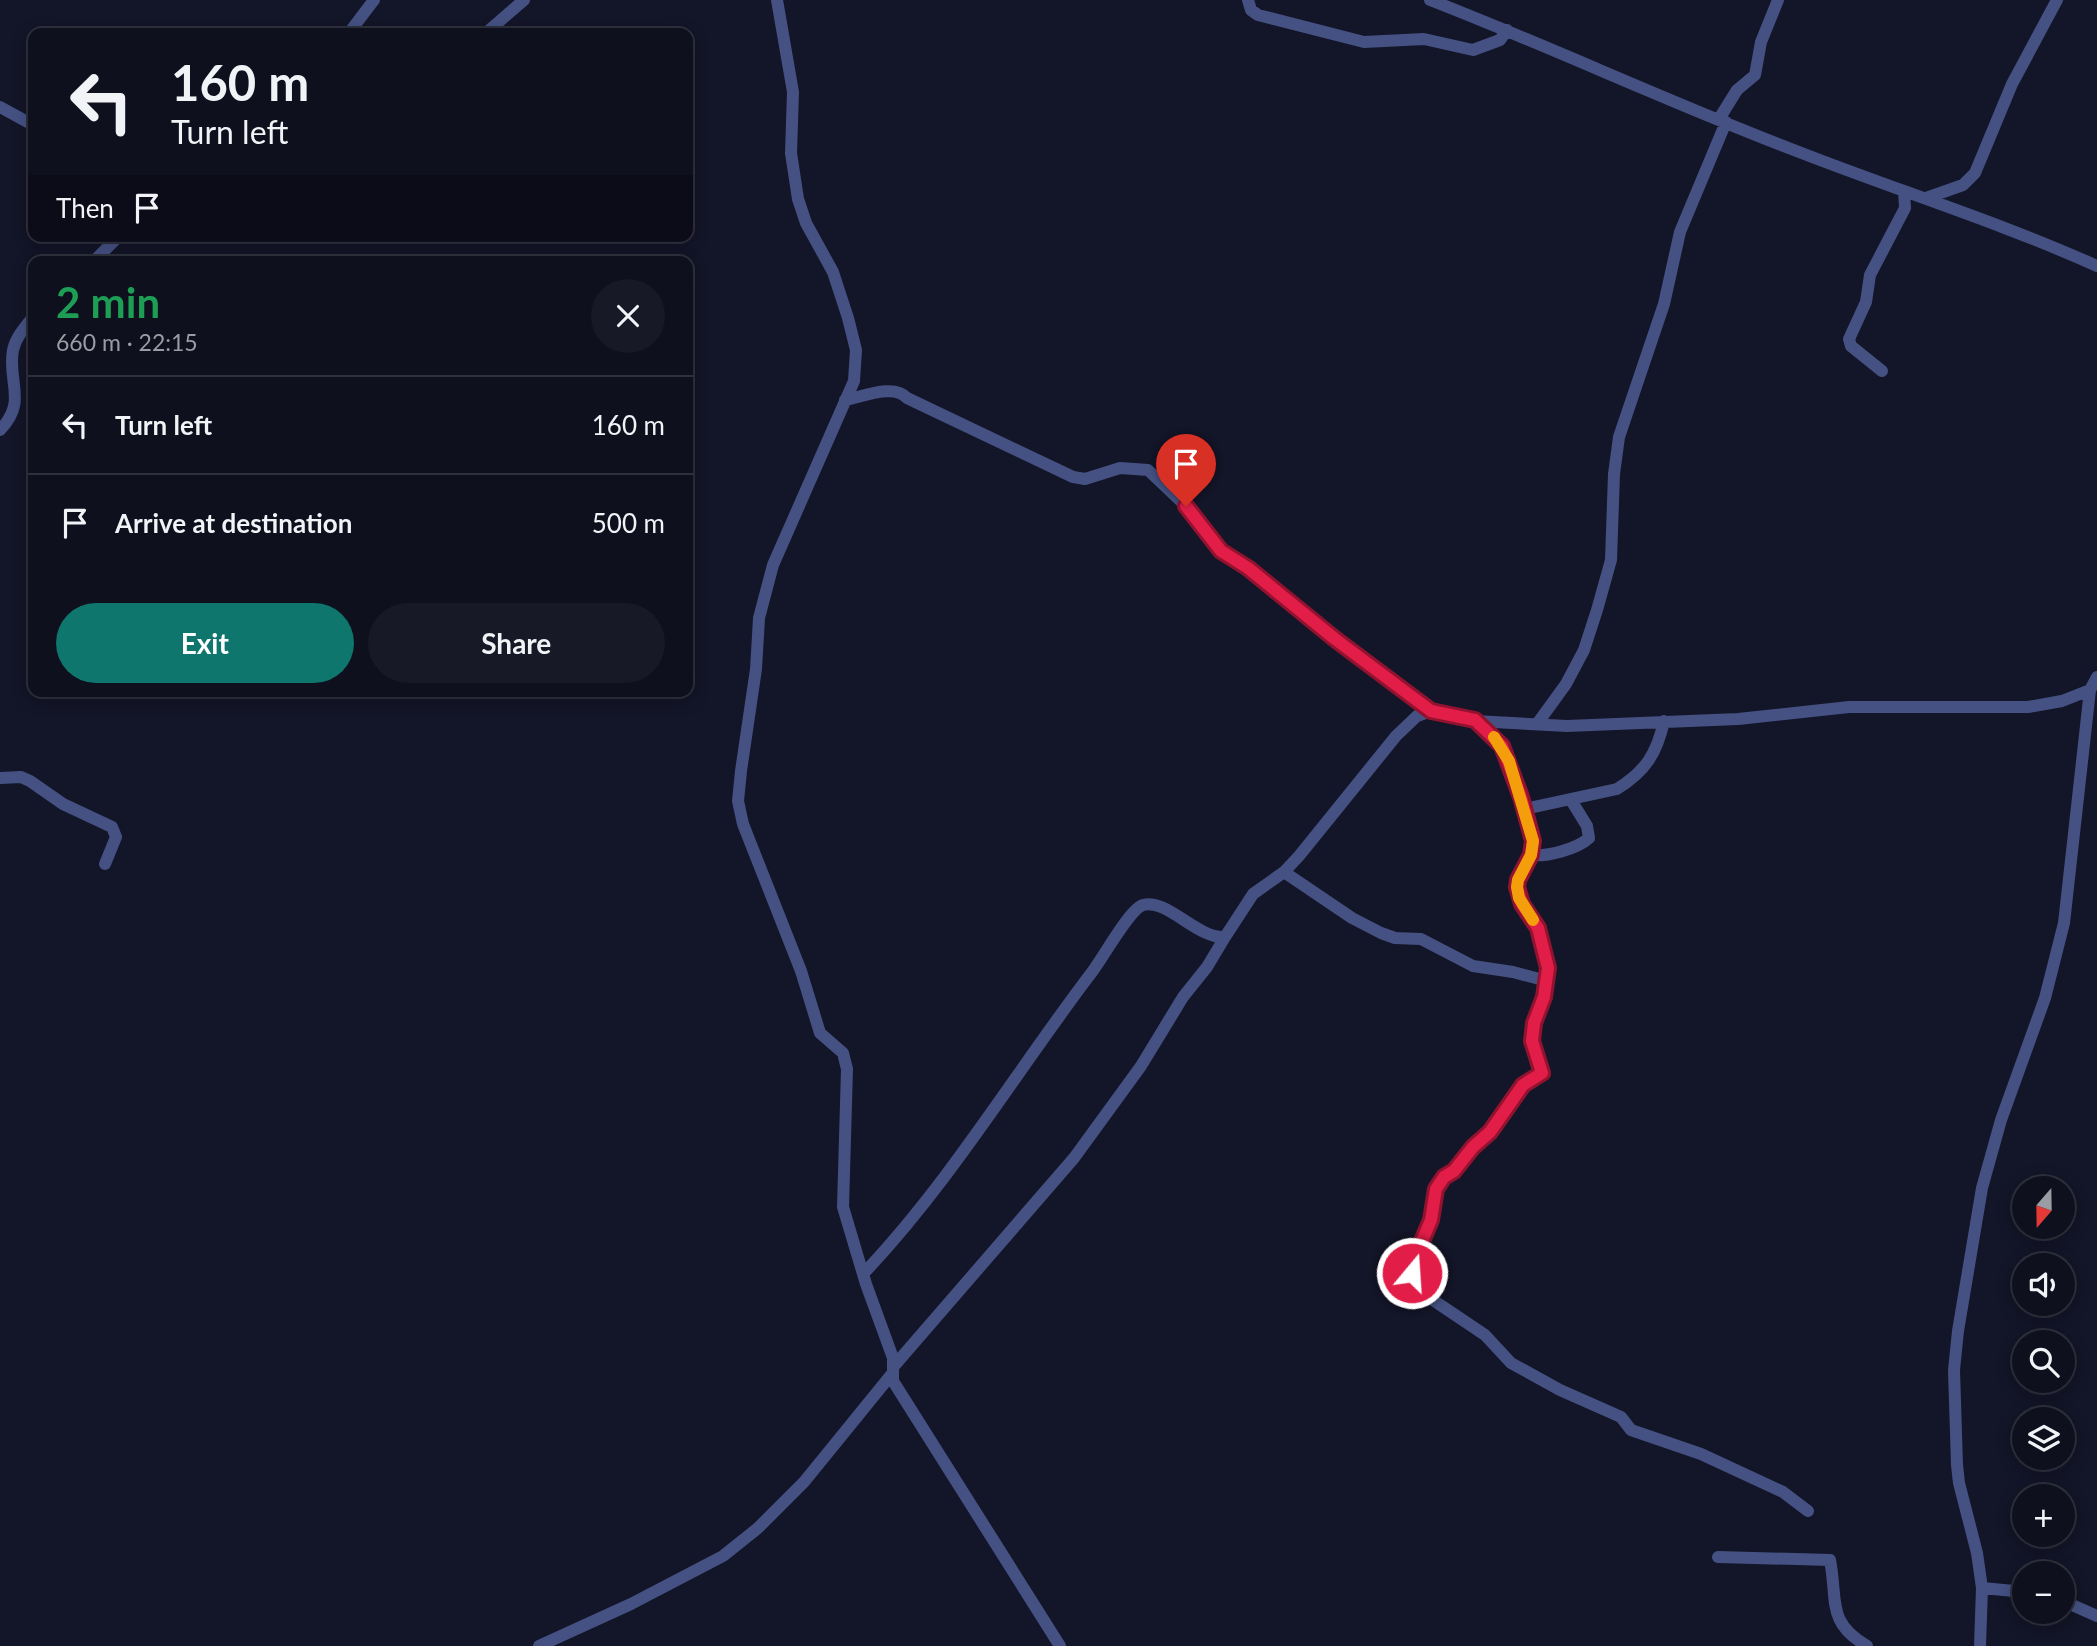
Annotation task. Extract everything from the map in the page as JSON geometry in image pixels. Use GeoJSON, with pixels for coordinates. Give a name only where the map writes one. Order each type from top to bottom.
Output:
{"type":"FeatureCollection","features":[{"type":"Feature","properties":{"kind":"street"},"geometry":{"type":"LineString","coordinates":[[353,28],[374,0]]}},
{"type":"Feature","properties":{"kind":"street"},"geometry":{"type":"LineString","coordinates":[[492,28],[524,0]]}},
{"type":"Feature","properties":{"kind":"street"},"geometry":{"type":"LineString","coordinates":[[777,0],[793,92],[791,153],[797,199],[806,223],[833,272],[856,350],[854,381],[773,565],[764,597],[759,618],[756,670],[738,800],[743,824],[801,971],[820,1033],[843,1053],[848,1069],[843,1207],[902,1398],[953,1472],[976,1515],[1060,1646]]}},
{"type":"Feature","properties":{"kind":"street"},"geometry":{"type":"LineString","coordinates":[[1248,0],[1251,10],[1258,15],[1364,42],[1424,39],[1473,50],[1500,40],[1507,30]]}},
{"type":"Feature","properties":{"kind":"street"},"geometry":{"type":"LineString","coordinates":[[1430,0],[1723,121],[1904,191],[1975,214],[2097,266]]}},
{"type":"Feature","properties":{"kind":"street"},"geometry":{"type":"LineString","coordinates":[[1537,724],[1566,684],[1584,650],[1611,560],[1614,474],[1619,437],[1664,304],[1680,232],[1737,90],[1755,75],[1761,42],[1778,0]]}},
{"type":"Feature","properties":{"kind":"street"},"geometry":{"type":"LineString","coordinates":[[1926,198],[1963,185],[1975,173],[2012,84],[2057,0]]}},
{"type":"Feature","properties":{"kind":"street"},"geometry":{"type":"LineString","coordinates":[[0,107],[28,122]]}},
{"type":"Feature","properties":{"kind":"street"},"geometry":{"type":"LineString","coordinates":[[1882,371],[1852,346],[1849,339],[1866,302],[1870,275],[1905,208],[1904,191]]}},
{"type":"Feature","properties":{"kind":"street"},"geometry":{"type":"LineString","coordinates":[[99,256],[113,242]]}},
{"type":"Feature","properties":{"kind":"street"},"geometry":{"type":"LineString","coordinates":[[0,430],[8,422],[16,400],[13,351],[20,333],[28,323]]}},
{"type":"Feature","properties":{"kind":"street"},"geometry":{"type":"LineString","coordinates":[[845,400],[891,391],[903,393],[907,398],[1073,477],[1085,480],[1120,468],[1149,470],[1186,506],[1221,551],[1248,568],[1335,639],[1431,711],[1475,720],[1567,726],[1738,719],[1849,707],[2028,708],[2062,701],[2090,690]]}},
{"type":"Feature","properties":{"kind":"street"},"geometry":{"type":"LineString","coordinates":[[1980,1646],[1982,1588],[1977,1553],[1959,1483],[1954,1370],[1958,1331],[1982,1188],[2001,1120],[2045,998],[2064,922],[2090,690],[2097,677]]}},
{"type":"Feature","properties":{"kind":"street"},"geometry":{"type":"LineString","coordinates":[[539,1646],[631,1604],[723,1556],[758,1528],[804,1482],[893,1370],[1074,1158],[1141,1066],[1193,982],[1207,967],[1253,894],[1284,872],[1396,736],[1417,716],[1431,711]]}},
{"type":"Feature","properties":{"kind":"street"},"geometry":{"type":"LineString","coordinates":[[2085,740],[2097,719]]}},
{"type":"Feature","properties":{"kind":"street"},"geometry":{"type":"LineString","coordinates":[[1475,720],[1502,746],[1525,809],[1533,841],[1531,855],[1517,887],[1522,904],[1538,928],[1548,968],[1532,1041],[1541,1074],[1523,1085],[1490,1132],[1473,1147],[1454,1171],[1444,1177],[1436,1189],[1431,1220],[1411,1267],[1412,1273],[1424,1294],[1485,1335],[1522,1370],[1621,1417],[1631,1430],[1701,1454],[1783,1492],[1808,1511]]}},
{"type":"Feature","properties":{"kind":"street"},"geometry":{"type":"LineString","coordinates":[[1525,809],[1617,789],[1641,772],[1653,758],[1664,721]]}},
{"type":"Feature","properties":{"kind":"street"},"geometry":{"type":"LineString","coordinates":[[0,778],[21,777],[63,804],[113,827],[116,837],[104,864]]}},
{"type":"Feature","properties":{"kind":"street"},"geometry":{"type":"LineString","coordinates":[[1531,855],[1584,844],[1589,838],[1587,826],[1572,800]]}},
{"type":"Feature","properties":{"kind":"street"},"geometry":{"type":"LineString","coordinates":[[1284,872],[1352,918],[1381,933],[1395,938],[1421,939],[1473,966],[1547,981]]}},
{"type":"Feature","properties":{"kind":"street"},"geometry":{"type":"LineString","coordinates":[[864,1273],[927,1203],[1104,957],[1135,909],[1144,904],[1154,904],[1205,934],[1225,937]]}},
{"type":"Feature","properties":{"kind":"street"},"geometry":{"type":"LineString","coordinates":[[1718,1557],[1830,1560],[1838,1619],[1843,1630],[1867,1646]]}},
{"type":"Feature","properties":{"kind":"street"},"geometry":{"type":"LineString","coordinates":[[1982,1588],[2012,1591]]}},
{"type":"Feature","properties":{"kind":"street"},"geometry":{"type":"LineString","coordinates":[[2075,1606],[2097,1616]]}},
{"type":"Feature","properties":{"kind":"slow traffic"},"geometry":{"type":"LineString","coordinates":[[1494,737],[1509,761],[1533,841],[1531,855],[1517,887],[1519,898],[1533,920]]}},
{"type":"Feature","properties":{"kind":"route"},"geometry":{"type":"LineString","coordinates":[[1186,506],[1221,551],[1248,568],[1335,639],[1431,711],[1475,720],[1502,746],[1521,797],[1533,841],[1531,855],[1517,887],[1522,904],[1530,912],[1538,928],[1548,968],[1544,997],[1534,1023],[1532,1041],[1542,1073],[1523,1085],[1481,1143],[1473,1147],[1436,1189],[1431,1220],[1411,1267],[1412,1273]]}}]}
